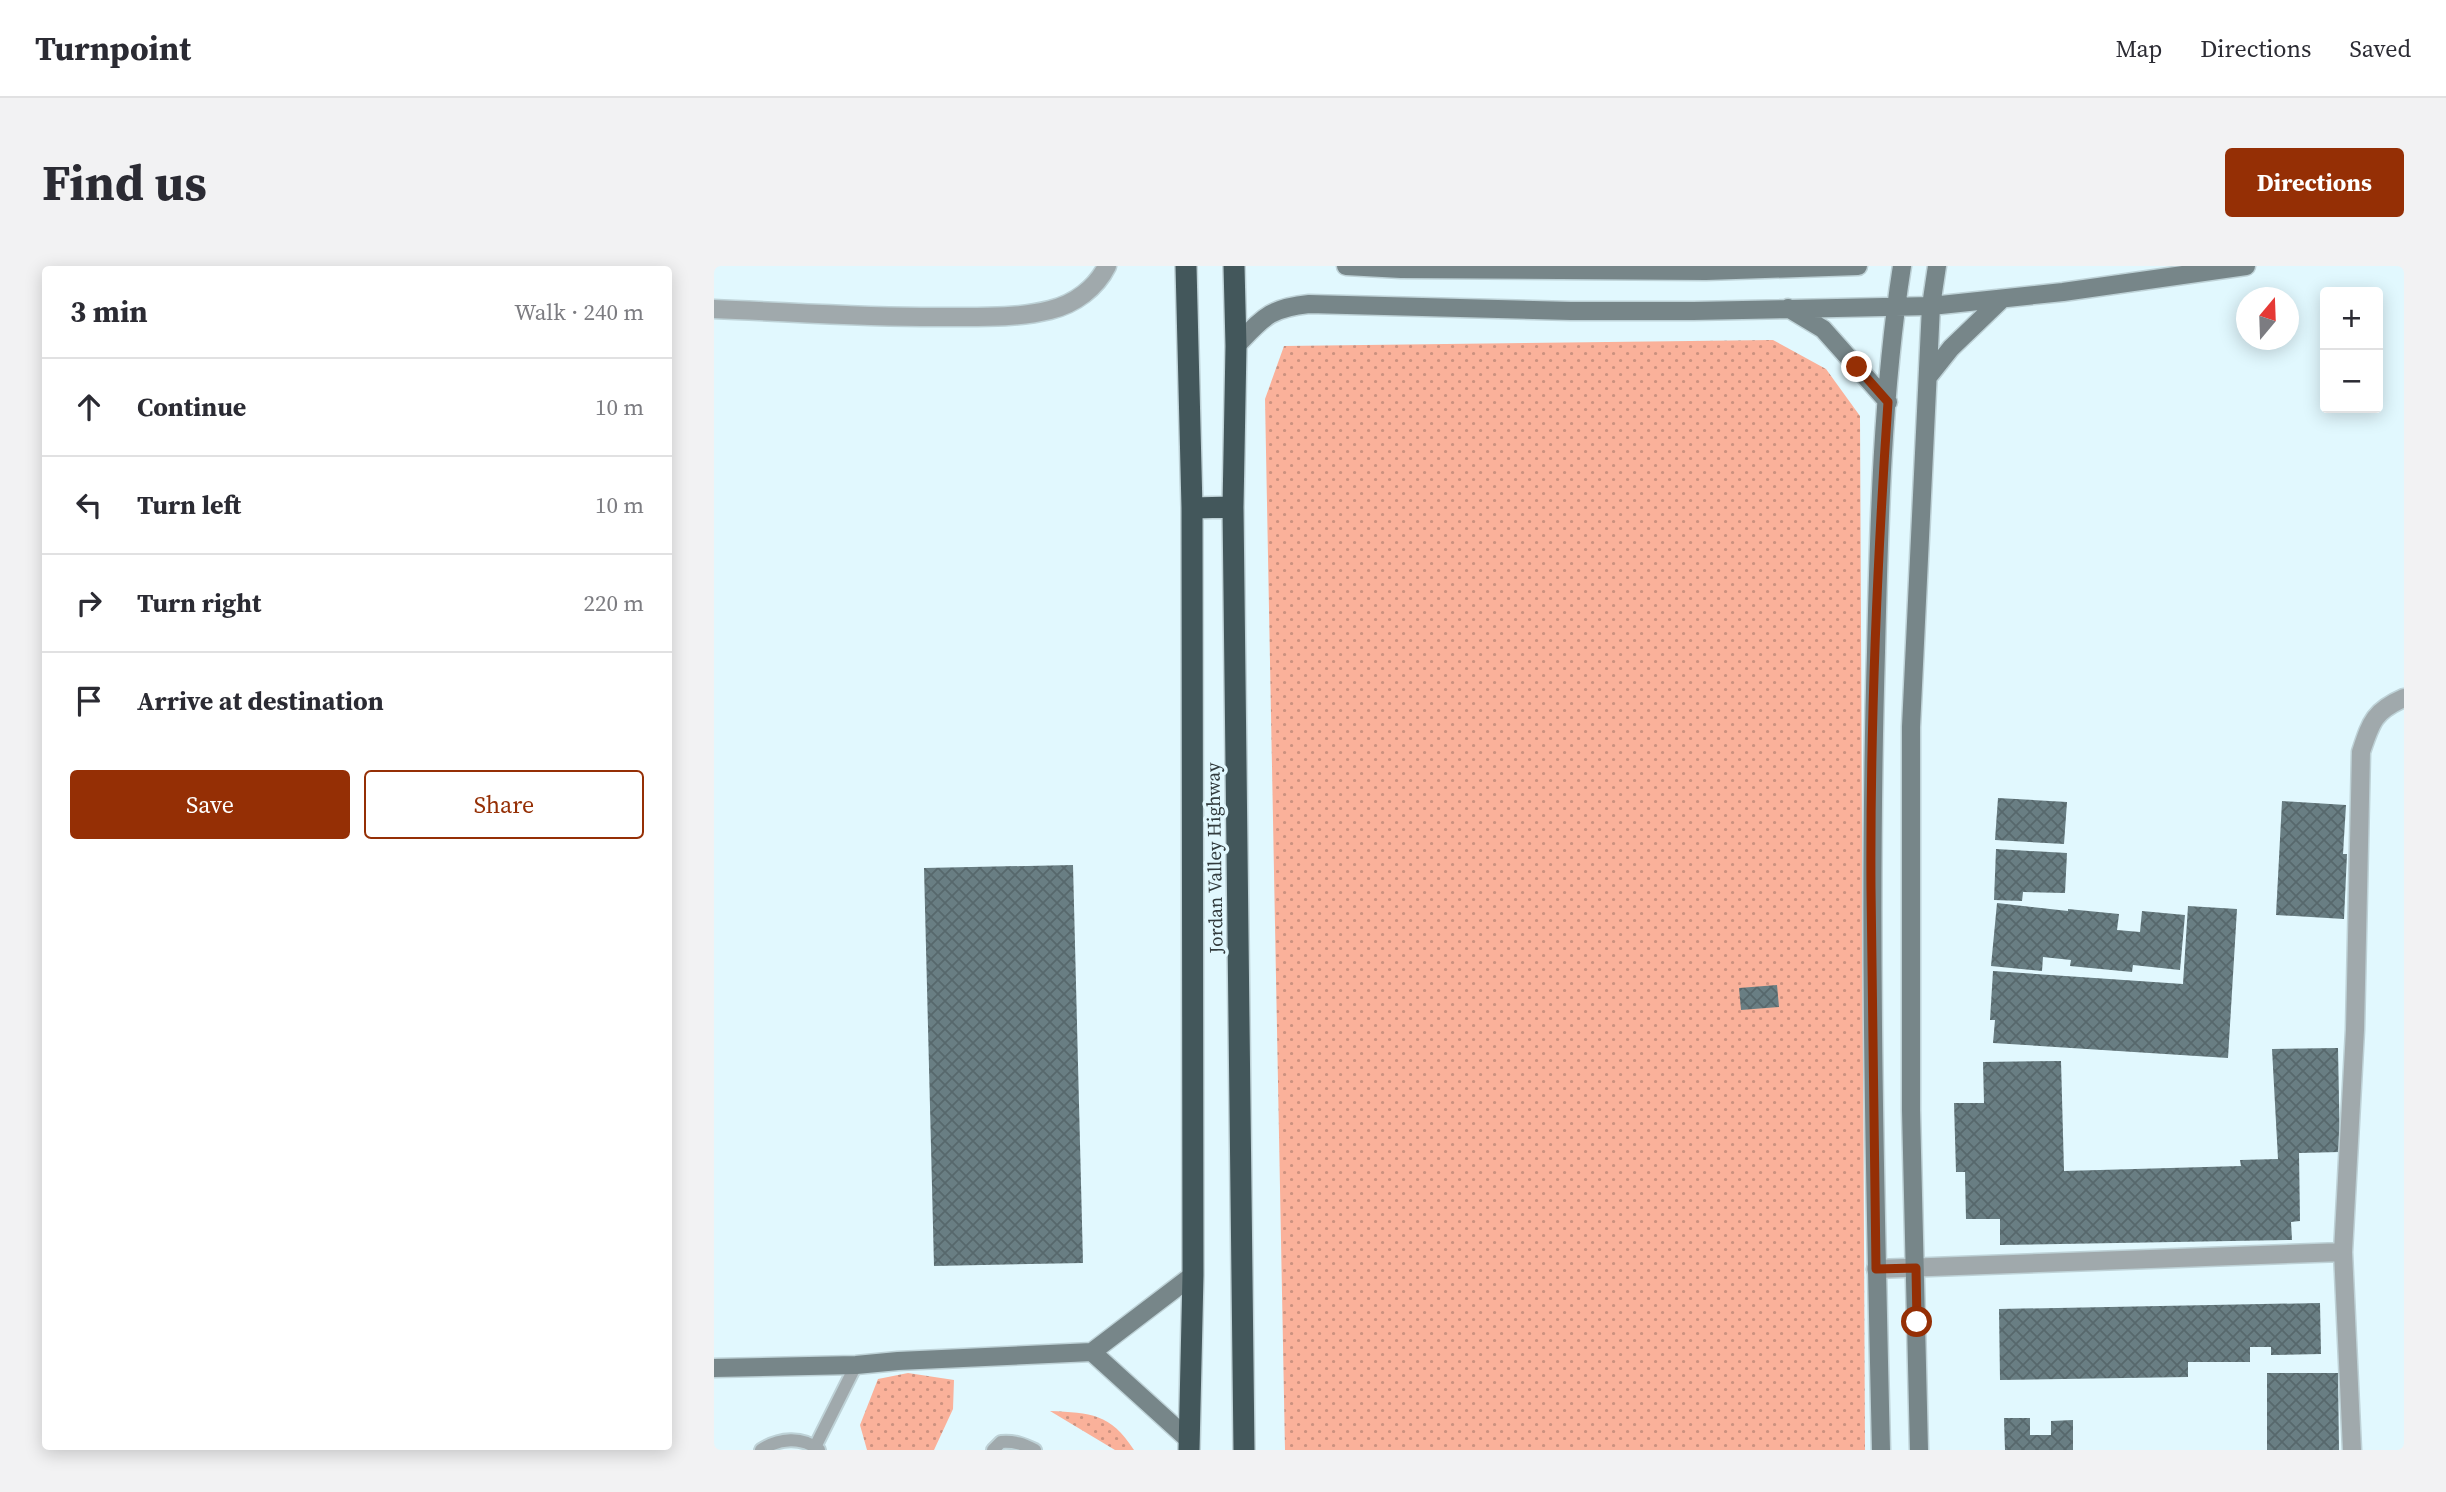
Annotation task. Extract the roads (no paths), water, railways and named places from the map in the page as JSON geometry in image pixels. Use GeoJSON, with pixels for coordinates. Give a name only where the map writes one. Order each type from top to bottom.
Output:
{"type":"FeatureCollection","features":[{"type":"Feature","properties":{"kind":"highway","name":"Jordan Valley Highway"},"geometry":{"type":"LineString","coordinates":[[1186,266],[1192,508],[1193,1275],[1189,1445]]}},
{"type":"Feature","properties":{"kind":"highway","name":"Jordan Valley Highway"},"geometry":{"type":"LineString","coordinates":[[1234,266],[1236,346],[1233,507],[1244,1450]]}},
{"type":"Feature","properties":{"kind":"highway"},"geometry":{"type":"LineString","coordinates":[[1192,508],[1233,507]]}},
{"type":"Feature","properties":{"kind":"street"},"geometry":{"type":"LineString","coordinates":[[714,309],[912,317],[989,317],[1037,312],[1071,303],[1089,291],[1102,277],[1107,266]]}},
{"type":"Feature","properties":{"kind":"street"},"geometry":{"type":"LineString","coordinates":[[1346,266],[1401,269],[1706,271],[1858,266]]}},
{"type":"Feature","properties":{"kind":"street"},"geometry":{"type":"LineString","coordinates":[[1881,1450],[1871,888],[1872,744],[1876,582],[1895,305],[1902,266]]}},
{"type":"Feature","properties":{"kind":"street"},"geometry":{"type":"LineString","coordinates":[[1919,1450],[1911,1110],[1911,727],[1931,306],[1937,266]]}},
{"type":"Feature","properties":{"kind":"street"},"geometry":{"type":"LineString","coordinates":[[1236,346],[1268,314],[1281,308],[1310,304],[1571,311],[1931,306],[2246,266]]}},
{"type":"Feature","properties":{"kind":"street"},"geometry":{"type":"LineString","coordinates":[[1928,377],[1951,348],[2002,299]]}},
{"type":"Feature","properties":{"kind":"street"},"geometry":{"type":"LineString","coordinates":[[1788,308],[1831,337],[1888,402]]}},
{"type":"Feature","properties":{"kind":"street"},"geometry":{"type":"LineString","coordinates":[[2352,1450],[2343,1252],[2355,1030],[2361,752],[2369,728],[2383,707],[2404,698]]}},
{"type":"Feature","properties":{"kind":"street"},"geometry":{"type":"LineString","coordinates":[[1876,1269],[2343,1252]]}},
{"type":"Feature","properties":{"kind":"street"},"geometry":{"type":"LineString","coordinates":[[714,1368],[856,1365],[1092,1352],[1193,1275]]}},
{"type":"Feature","properties":{"kind":"street"},"geometry":{"type":"LineString","coordinates":[[1092,1352],[1189,1445]]}},
{"type":"Feature","properties":{"kind":"lane"},"geometry":{"type":"LineString","coordinates":[[761,1450],[769,1444],[784,1440],[801,1441],[817,1448],[856,1365]]}},
{"type":"Feature","properties":{"kind":"lane"},"geometry":{"type":"LineString","coordinates":[[993,1450],[1001,1442],[1010,1441],[1035,1450]]}}]}
